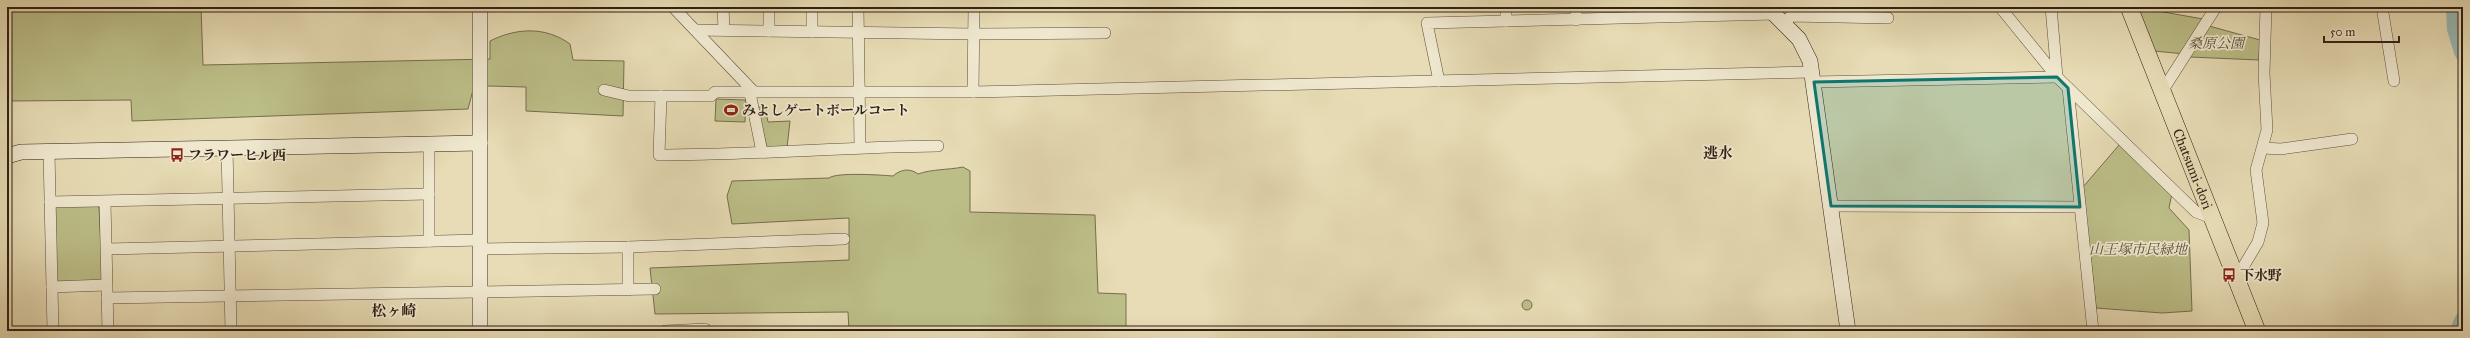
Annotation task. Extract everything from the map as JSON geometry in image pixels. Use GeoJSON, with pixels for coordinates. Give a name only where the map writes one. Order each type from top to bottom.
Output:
{"type":"FeatureCollection","features":[{"type":"Feature","properties":{"kind":"main road","name":"Chatsumi-dori"},"geometry":{"type":"LineString","coordinates":[[2128,7],[2257,331]]}},
{"type":"Feature","properties":{"kind":"street"},"geometry":{"type":"LineString","coordinates":[[480,7],[480,331]]}},
{"type":"Feature","properties":{"kind":"street"},"geometry":{"type":"LineString","coordinates":[[673,7],[752,93],[762,152]]}},
{"type":"Feature","properties":{"kind":"street"},"geometry":{"type":"LineString","coordinates":[[724,7],[724,30]]}},
{"type":"Feature","properties":{"kind":"street"},"geometry":{"type":"LineString","coordinates":[[769,7],[769,31]]}},
{"type":"Feature","properties":{"kind":"street"},"geometry":{"type":"LineString","coordinates":[[812,7],[812,32]]}},
{"type":"Feature","properties":{"kind":"street"},"geometry":{"type":"LineString","coordinates":[[858,7],[860,147]]}},
{"type":"Feature","properties":{"kind":"street"},"geometry":{"type":"LineString","coordinates":[[973,92],[974,7]]}},
{"type":"Feature","properties":{"kind":"street"},"geometry":{"type":"LineString","coordinates":[[1506,7],[1506,21]]}},
{"type":"Feature","properties":{"kind":"street"},"geometry":{"type":"LineString","coordinates":[[1576,7],[1576,20]]}},
{"type":"Feature","properties":{"kind":"street"},"geometry":{"type":"LineString","coordinates":[[2000,7],[2057,77],[2068,88],[2196,212],[2212,218]]}},
{"type":"Feature","properties":{"kind":"street"},"geometry":{"type":"LineString","coordinates":[[2051,7],[2057,77]]}},
{"type":"Feature","properties":{"kind":"street"},"geometry":{"type":"LineString","coordinates":[[2162,93],[2216,7]]}},
{"type":"Feature","properties":{"kind":"street"},"geometry":{"type":"LineString","coordinates":[[2236,279],[2260,236],[2263,223],[2256,170],[2267,130],[2264,73],[2266,7]]}},
{"type":"Feature","properties":{"kind":"street"},"geometry":{"type":"LineString","coordinates":[[2382,7],[2394,81]]}},
{"type":"Feature","properties":{"kind":"street"},"geometry":{"type":"LineString","coordinates":[[1439,81],[1427,23],[1775,15],[1888,18]]}},
{"type":"Feature","properties":{"kind":"street"},"geometry":{"type":"LineString","coordinates":[[1775,15],[1802,45],[1813,77],[1848,331]]}},
{"type":"Feature","properties":{"kind":"street"},"geometry":{"type":"LineString","coordinates":[[695,30],[973,34],[1106,33]]}},
{"type":"Feature","properties":{"kind":"street"},"geometry":{"type":"LineString","coordinates":[[604,90],[629,96],[712,96],[715,92],[973,92],[1439,81],[1813,77],[2057,77]]}},
{"type":"Feature","properties":{"kind":"street"},"geometry":{"type":"LineString","coordinates":[[2068,88],[2092,331]]}},
{"type":"Feature","properties":{"kind":"street"},"geometry":{"type":"LineString","coordinates":[[661,96],[659,155],[860,147],[938,146]]}},
{"type":"Feature","properties":{"kind":"street"},"geometry":{"type":"LineString","coordinates":[[2263,148],[2281,149],[2352,139]]}},
{"type":"Feature","properties":{"kind":"street"},"geometry":{"type":"LineString","coordinates":[[429,143],[429,241]]}},
{"type":"Feature","properties":{"kind":"street"},"geometry":{"type":"LineString","coordinates":[[7,156],[21,152],[480,143]]}},
{"type":"Feature","properties":{"kind":"street"},"geometry":{"type":"LineString","coordinates":[[227,147],[231,331]]}},
{"type":"Feature","properties":{"kind":"street"},"geometry":{"type":"LineString","coordinates":[[49,152],[53,331]]}},
{"type":"Feature","properties":{"kind":"street"},"geometry":{"type":"LineString","coordinates":[[50,202],[429,194]]}},
{"type":"Feature","properties":{"kind":"street"},"geometry":{"type":"LineString","coordinates":[[105,202],[108,331]]}},
{"type":"Feature","properties":{"kind":"street"},"geometry":{"type":"LineString","coordinates":[[1831,206],[2080,207]]}},
{"type":"Feature","properties":{"kind":"street"},"geometry":{"type":"LineString","coordinates":[[107,249],[429,241],[480,244],[628,247],[844,239]]}},
{"type":"Feature","properties":{"kind":"street"},"geometry":{"type":"LineString","coordinates":[[628,247],[628,290]]}},
{"type":"Feature","properties":{"kind":"street"},"geometry":{"type":"LineString","coordinates":[[52,287],[106,285]]}},
{"type":"Feature","properties":{"kind":"street"},"geometry":{"type":"LineString","coordinates":[[107,298],[655,289]]}},
{"type":"Feature","properties":{"kind":"street"},"geometry":{"type":"LineString","coordinates":[[665,331],[705,329]]}},
{"type":"Feature","properties":{"kind":"highlighted area"},"geometry":{"type":"Polygon","coordinates":[[[2057,77],[2068,88],[2080,207],[1831,206],[1814,82],[2057,77]]]}},
{"type":"Feature","properties":{"kind":"green space"},"geometry":{"type":"Polygon","coordinates":[[[7,7],[201,7],[203,65],[490,59],[490,41],[510,33],[520,31],[541,32],[551,34],[570,44],[573,60],[624,61],[623,116],[526,111],[526,87],[489,86],[473,90],[468,109],[132,121],[131,100],[7,101],[7,7]]]}},
{"type":"Feature","properties":{"kind":"green space"},"geometry":{"type":"Polygon","coordinates":[[[2141,8],[2203,19],[2185,54],[2154,51],[2139,10],[2141,8]]]}},
{"type":"Feature","properties":{"kind":"green space","name":"桑原公園"},"geometry":{"type":"Polygon","coordinates":[[[2209,26],[2260,40],[2259,60],[2190,57],[2209,26]]]}},
{"type":"Feature","properties":{"kind":"green space","name":"みよしゲートボールコート"},"geometry":{"type":"Polygon","coordinates":[[[716,99],[746,100],[745,122],[715,121],[716,99]]]}},
{"type":"Feature","properties":{"kind":"green space"},"geometry":{"type":"Polygon","coordinates":[[[757,107],[765,107],[768,122],[790,121],[787,148],[767,148],[757,107]]]}},
{"type":"Feature","properties":{"kind":"green space","name":"山王塚市民緑地"},"geometry":{"type":"Polygon","coordinates":[[[2119,145],[2123,145],[2172,193],[2169,208],[2189,230],[2192,311],[2162,313],[2096,308],[2083,187],[2119,145]]]}},
{"type":"Feature","properties":{"kind":"green space"},"geometry":{"type":"Polygon","coordinates":[[[963,167],[970,171],[970,212],[1095,215],[1098,293],[1126,294],[1126,331],[849,331],[848,312],[655,314],[650,268],[849,260],[849,218],[732,224],[727,196],[732,181],[829,178],[849,174],[893,176],[906,170],[918,174],[929,171],[963,167]]]}},
{"type":"Feature","properties":{"kind":"green space"},"geometry":{"type":"Polygon","coordinates":[[[96,205],[99,208],[103,279],[99,283],[59,283],[56,280],[54,210],[57,207],[96,205]]]}},
{"type":"Feature","properties":{"kind":"green space"},"geometry":{"type":"Polygon","coordinates":[[[1525,300],[1529,300],[1531,301],[1531,309],[1525,310],[1522,307],[1522,303],[1525,300]]]}},
{"type":"Feature","properties":{"kind":"waterway"},"geometry":{"type":"LineString","coordinates":[[2455,7],[2456,29],[2463,52]]}},
{"type":"Feature","properties":{"kind":"waterway"},"geometry":{"type":"LineString","coordinates":[[2459,331],[2463,321]]}},
{"type":"Feature","properties":{"kind":"place","name":"みよしゲートボールコート"},"geometry":{"type":"Point","coordinates":[731,110]}},
{"type":"Feature","properties":{"kind":"place","name":"フラワーヒル西"},"geometry":{"type":"Point","coordinates":[177,155]}},
{"type":"Feature","properties":{"kind":"place","name":"下水野"},"geometry":{"type":"Point","coordinates":[2229,275]}},
{"type":"Feature","properties":{"kind":"district","name":"逃水"},"geometry":{"type":"Point","coordinates":[1718,153]}},
{"type":"Feature","properties":{"kind":"district","name":"松ヶ崎"},"geometry":{"type":"Point","coordinates":[394,311]}}]}
